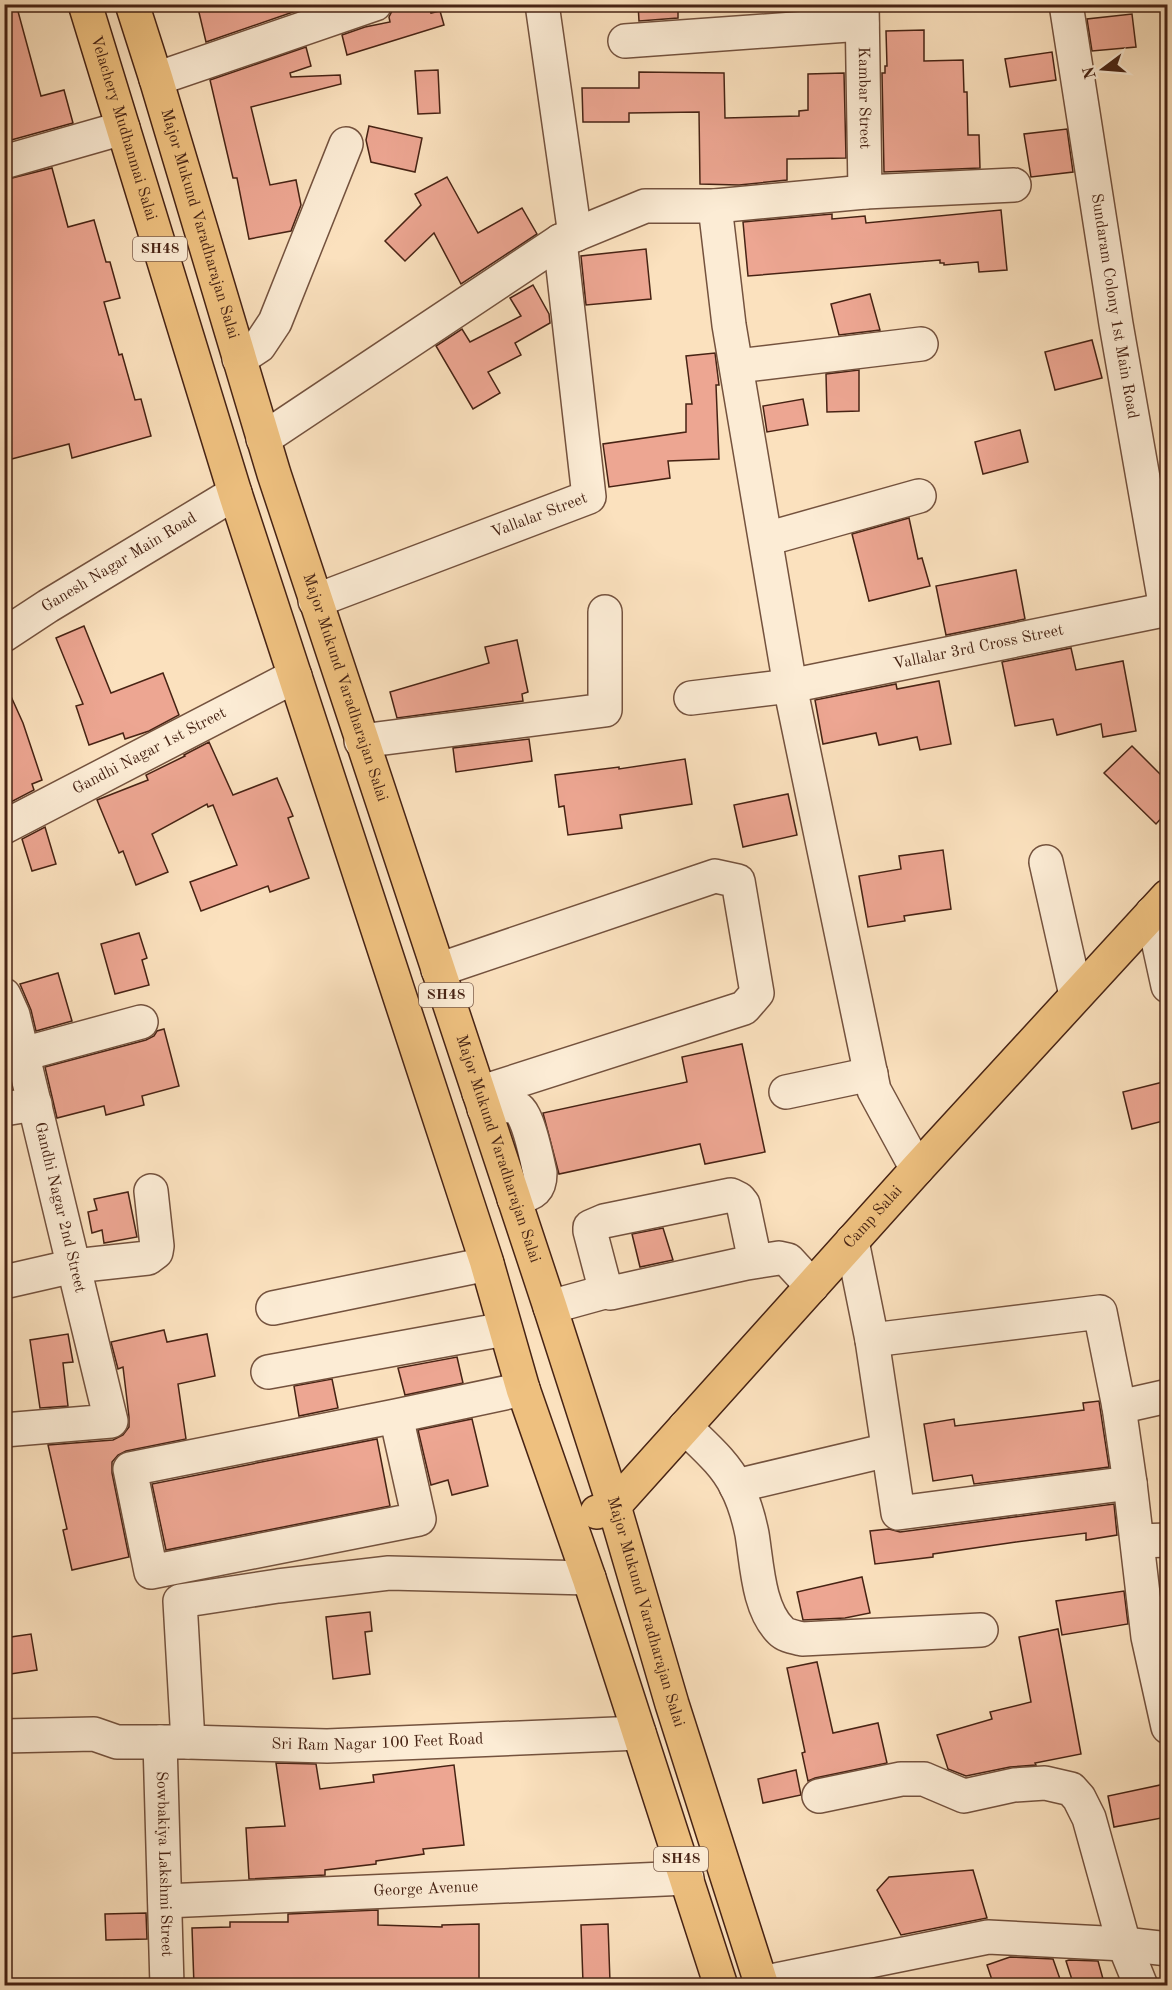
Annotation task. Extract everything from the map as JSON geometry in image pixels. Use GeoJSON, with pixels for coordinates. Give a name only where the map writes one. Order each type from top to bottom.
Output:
{"type":"FeatureCollection","features":[{"type":"Feature","properties":{"kind":"main road","name":"Velachery Mudhanmai Salai"},"geometry":{"type":"LineString","coordinates":[[85,4],[235,493]]}},
{"type":"Feature","properties":{"kind":"main road","name":"Major Mukund Varadharajan Salai"},"geometry":{"type":"LineString","coordinates":[[132,4],[263,438],[361,741],[550,1307],[614,1506],[672,1704],[762,1984]]}},
{"type":"Feature","properties":{"kind":"main road","name":"SH48"},"geometry":{"type":"LineString","coordinates":[[235,493],[487,1264],[523,1389],[589,1578],[721,1986]]}},
{"type":"Feature","properties":{"kind":"main road","name":"Camp Salai"},"geometry":{"type":"LineString","coordinates":[[570,1522],[614,1506],[917,1169],[1160,905]]}},
{"type":"Feature","properties":{"kind":"street"},"geometry":{"type":"LineString","coordinates":[[156,79],[375,4]]}},
{"type":"Feature","properties":{"kind":"street"},"geometry":{"type":"LineString","coordinates":[[542,4],[568,238]]}},
{"type":"Feature","properties":{"kind":"street","name":"Sundaram Colony 1st Main Road"},"geometry":{"type":"LineString","coordinates":[[1066,4],[1116,324],[1167,609]]}},
{"type":"Feature","properties":{"kind":"street"},"geometry":{"type":"LineString","coordinates":[[625,41],[862,14]]}},
{"type":"Feature","properties":{"kind":"street","name":"Kambar Street"},"geometry":{"type":"LineString","coordinates":[[862,14],[865,192]]}},
{"type":"Feature","properties":{"kind":"street"},"geometry":{"type":"LineString","coordinates":[[4,162],[123,128]]}},
{"type":"Feature","properties":{"kind":"street"},"geometry":{"type":"LineString","coordinates":[[239,359],[259,346],[275,322],[346,144]]}},
{"type":"Feature","properties":{"kind":"street"},"geometry":{"type":"LineString","coordinates":[[263,438],[568,238],[645,206],[715,206],[865,192],[1014,185]]}},
{"type":"Feature","properties":{"kind":"street"},"geometry":{"type":"LineString","coordinates":[[715,206],[729,325],[790,686],[874,1090],[917,1169]]}},
{"type":"Feature","properties":{"kind":"street","name":"Vallalar Street"},"geometry":{"type":"LineString","coordinates":[[315,601],[590,497],[568,238]]}},
{"type":"Feature","properties":{"kind":"street"},"geometry":{"type":"LineString","coordinates":[[737,366],[921,344]]}},
{"type":"Feature","properties":{"kind":"street","name":"Ganesh Nagar Main Road"},"geometry":{"type":"LineString","coordinates":[[5,632],[235,493]]}},
{"type":"Feature","properties":{"kind":"street"},"geometry":{"type":"LineString","coordinates":[[766,540],[919,496]]}},
{"type":"Feature","properties":{"kind":"street","name":"Vallalar 3rd Cross Street"},"geometry":{"type":"LineString","coordinates":[[691,698],[790,686],[1167,609]]}},
{"type":"Feature","properties":{"kind":"street"},"geometry":{"type":"LineString","coordinates":[[361,741],[605,710],[605,612]]}},
{"type":"Feature","properties":{"kind":"street","name":"Gandhi Nagar 1st Street"},"geometry":{"type":"LineString","coordinates":[[4,827],[295,676]]}},
{"type":"Feature","properties":{"kind":"street"},"geometry":{"type":"LineString","coordinates":[[1046,862],[1076,995]]}},
{"type":"Feature","properties":{"kind":"street"},"geometry":{"type":"LineString","coordinates":[[438,970],[715,876],[738,881],[757,993],[744,1008],[481,1101]]}},
{"type":"Feature","properties":{"kind":"street"},"geometry":{"type":"LineString","coordinates":[[1160,905],[1167,986]]}},
{"type":"Feature","properties":{"kind":"street","name":"Gandhi Nagar 2nd Street"},"geometry":{"type":"LineString","coordinates":[[4,995],[14,1015],[23,1054],[20,1107],[74,1266],[111,1421],[4,1430]]}},
{"type":"Feature","properties":{"kind":"street"},"geometry":{"type":"LineString","coordinates":[[23,1054],[141,1022]]}},
{"type":"Feature","properties":{"kind":"street"},"geometry":{"type":"LineString","coordinates":[[786,1092],[871,1074]]}},
{"type":"Feature","properties":{"kind":"street"},"geometry":{"type":"LineString","coordinates":[[4,1282],[74,1266],[148,1258],[156,1252],[157,1246],[151,1191]]}},
{"type":"Feature","properties":{"kind":"street"},"geometry":{"type":"LineString","coordinates":[[608,1291],[605,1288],[590,1227],[604,1221],[730,1195],[739,1199],[743,1204],[755,1261]]}},
{"type":"Feature","properties":{"kind":"street"},"geometry":{"type":"LineString","coordinates":[[852,1241],[872,1340],[898,1513],[1130,1483]]}},
{"type":"Feature","properties":{"kind":"street"},"geometry":{"type":"LineString","coordinates":[[550,1307],[608,1291],[615,1293],[755,1261],[779,1258],[788,1260],[812,1286]]}},
{"type":"Feature","properties":{"kind":"street"},"geometry":{"type":"LineString","coordinates":[[273,1308],[487,1264]]}},
{"type":"Feature","properties":{"kind":"street"},"geometry":{"type":"LineString","coordinates":[[872,1340],[1100,1312],[1119,1407],[1130,1483],[1153,1540],[1148,1636],[1167,1727]]}},
{"type":"Feature","properties":{"kind":"street"},"geometry":{"type":"LineString","coordinates":[[268,1372],[505,1329]]}},
{"type":"Feature","properties":{"kind":"street"},"geometry":{"type":"LineString","coordinates":[[396,1416],[419,1520],[151,1572],[130,1469],[523,1389]]}},
{"type":"Feature","properties":{"kind":"street"},"geometry":{"type":"LineString","coordinates":[[1119,1407],[1167,1395]]}},
{"type":"Feature","properties":{"kind":"street"},"geometry":{"type":"LineString","coordinates":[[685,1427],[726,1469],[736,1486],[752,1531],[760,1585],[768,1613],[781,1631],[802,1639],[981,1630]]}},
{"type":"Feature","properties":{"kind":"street"},"geometry":{"type":"LineString","coordinates":[[736,1486],[888,1450]]}},
{"type":"Feature","properties":{"kind":"street","name":"Sowbakiya Lakshmi Street"},"geometry":{"type":"LineString","coordinates":[[167,1986],[165,1901],[180,1600],[389,1573],[589,1578]]}},
{"type":"Feature","properties":{"kind":"street","name":"Sri Ram Nagar 100 Feet Road"},"geometry":{"type":"LineString","coordinates":[[4,1736],[94,1734],[117,1742],[327,1746],[639,1733]]}},
{"type":"Feature","properties":{"kind":"street","name":"Sri Ram Nagar 100 Feet Road"},"geometry":{"type":"LineString","coordinates":[[4,1756],[99,1754],[117,1742]]}},
{"type":"Feature","properties":{"kind":"street"},"geometry":{"type":"LineString","coordinates":[[819,1796],[901,1779],[924,1779],[964,1796],[1014,1785],[1045,1783],[1071,1789],[1079,1798],[1089,1818],[1124,1944],[1141,1986]]}},
{"type":"Feature","properties":{"kind":"street","name":"George Avenue"},"geometry":{"type":"LineString","coordinates":[[165,1901],[687,1878]]}},
{"type":"Feature","properties":{"kind":"street"},"geometry":{"type":"LineString","coordinates":[[762,1984],[988,1937],[1124,1944],[1167,1949]]}},
{"type":"Feature","properties":{"kind":"building"},"geometry":{"type":"Polygon","coordinates":[[[4,4],[16,4],[41,96],[64,90],[73,123],[4,142],[4,4]]]}},
{"type":"Feature","properties":{"kind":"building"},"geometry":{"type":"Polygon","coordinates":[[[197,4],[294,4],[296,11],[206,42],[197,4]]]}},
{"type":"Feature","properties":{"kind":"building"},"geometry":{"type":"Polygon","coordinates":[[[408,4],[428,4],[431,13],[440,11],[444,25],[347,55],[342,35],[390,22],[389,17],[393,9],[408,4]]]}},
{"type":"Feature","properties":{"kind":"building"},"geometry":{"type":"Polygon","coordinates":[[[638,4],[678,4],[678,18],[639,21],[638,4]]]}},
{"type":"Feature","properties":{"kind":"building"},"geometry":{"type":"Polygon","coordinates":[[[1132,14],[1136,47],[1092,51],[1087,19],[1132,14]]]}},
{"type":"Feature","properties":{"kind":"building"},"geometry":{"type":"Polygon","coordinates":[[[924,30],[924,61],[963,60],[964,92],[967,92],[968,135],[979,135],[980,168],[884,172],[882,73],[885,73],[885,66],[887,66],[886,31],[924,30]]]}},
{"type":"Feature","properties":{"kind":"building"},"geometry":{"type":"Polygon","coordinates":[[[306,47],[311,66],[290,73],[291,77],[340,75],[341,84],[251,107],[270,185],[296,180],[301,205],[291,231],[249,239],[237,178],[233,178],[210,80],[306,47]]]}},
{"type":"Feature","properties":{"kind":"building"},"geometry":{"type":"Polygon","coordinates":[[[1052,52],[1056,80],[1010,87],[1005,59],[1052,52]]]}},
{"type":"Feature","properties":{"kind":"building"},"geometry":{"type":"Polygon","coordinates":[[[438,70],[440,113],[418,114],[415,71],[438,70]]]}},
{"type":"Feature","properties":{"kind":"building"},"geometry":{"type":"Polygon","coordinates":[[[639,72],[724,73],[725,118],[799,116],[799,111],[808,110],[808,74],[844,73],[846,158],[787,159],[787,180],[739,185],[700,184],[699,112],[629,113],[629,122],[583,122],[582,88],[639,88],[639,72]]]}},
{"type":"Feature","properties":{"kind":"building"},"geometry":{"type":"Polygon","coordinates":[[[369,126],[422,138],[415,172],[371,162],[366,140],[369,126]]]}},
{"type":"Feature","properties":{"kind":"building"},"geometry":{"type":"Polygon","coordinates":[[[1067,129],[1073,172],[1031,177],[1024,134],[1067,129]]]}},
{"type":"Feature","properties":{"kind":"building"},"geometry":{"type":"Polygon","coordinates":[[[52,168],[68,227],[94,220],[106,262],[110,262],[120,298],[104,302],[119,355],[122,354],[135,400],[141,399],[151,436],[72,458],[69,444],[4,461],[4,180],[52,168]]]}},
{"type":"Feature","properties":{"kind":"building"},"geometry":{"type":"Polygon","coordinates":[[[447,177],[478,233],[522,208],[537,234],[461,284],[434,233],[405,261],[385,241],[421,205],[415,194],[447,177]]]}},
{"type":"Feature","properties":{"kind":"building"},"geometry":{"type":"Polygon","coordinates":[[[1001,210],[1007,270],[979,272],[978,262],[944,265],[940,263],[940,260],[748,276],[743,222],[832,214],[832,219],[865,216],[866,223],[1001,210]]]}},
{"type":"Feature","properties":{"kind":"building"},"geometry":{"type":"Polygon","coordinates":[[[646,249],[651,299],[586,305],[581,256],[646,249]]]}},
{"type":"Feature","properties":{"kind":"building"},"geometry":{"type":"Polygon","coordinates":[[[533,285],[549,314],[550,323],[515,343],[521,355],[488,372],[500,393],[473,409],[436,346],[462,329],[470,342],[521,316],[510,298],[533,285]]]}},
{"type":"Feature","properties":{"kind":"building"},"geometry":{"type":"Polygon","coordinates":[[[870,294],[880,330],[839,335],[831,304],[870,294]]]}},
{"type":"Feature","properties":{"kind":"building"},"geometry":{"type":"Polygon","coordinates":[[[1092,340],[1102,378],[1055,390],[1045,352],[1092,340]]]}},
{"type":"Feature","properties":{"kind":"building"},"geometry":{"type":"Polygon","coordinates":[[[715,353],[719,385],[716,385],[719,459],[668,461],[670,478],[609,487],[603,444],[686,432],[686,404],[692,404],[686,356],[715,353]]]}},
{"type":"Feature","properties":{"kind":"building"},"geometry":{"type":"Polygon","coordinates":[[[859,370],[859,411],[827,412],[826,374],[859,370]]]}},
{"type":"Feature","properties":{"kind":"building"},"geometry":{"type":"Polygon","coordinates":[[[803,399],[808,425],[767,432],[763,406],[803,399]]]}},
{"type":"Feature","properties":{"kind":"building"},"geometry":{"type":"Polygon","coordinates":[[[1020,430],[1028,462],[983,474],[975,442],[1020,430]]]}},
{"type":"Feature","properties":{"kind":"building"},"geometry":{"type":"Polygon","coordinates":[[[909,518],[918,559],[922,558],[930,586],[869,601],[852,534],[909,518]]]}},
{"type":"Feature","properties":{"kind":"building"},"geometry":{"type":"Polygon","coordinates":[[[1016,570],[1025,619],[946,635],[936,586],[1016,570]]]}},
{"type":"Feature","properties":{"kind":"building"},"geometry":{"type":"Polygon","coordinates":[[[84,626],[111,693],[163,673],[179,715],[149,731],[125,739],[123,733],[89,745],[76,706],[83,704],[56,638],[84,626]]]}},
{"type":"Feature","properties":{"kind":"building"},"geometry":{"type":"Polygon","coordinates":[[[517,640],[528,692],[522,694],[523,701],[397,718],[390,692],[489,663],[485,647],[517,640]]]}},
{"type":"Feature","properties":{"kind":"building"},"geometry":{"type":"Polygon","coordinates":[[[1071,648],[1076,670],[1123,661],[1136,731],[1103,737],[1101,724],[1057,735],[1053,719],[1015,726],[1002,662],[1071,648]]]}},
{"type":"Feature","properties":{"kind":"building"},"geometry":{"type":"Polygon","coordinates":[[[4,681],[23,723],[42,780],[32,784],[34,790],[11,802],[4,783],[4,681]]]}},
{"type":"Feature","properties":{"kind":"building"},"geometry":{"type":"Polygon","coordinates":[[[939,681],[951,744],[920,750],[917,737],[879,745],[876,733],[823,744],[815,700],[896,684],[897,689],[939,681]]]}},
{"type":"Feature","properties":{"kind":"building"},"geometry":{"type":"Polygon","coordinates":[[[529,739],[532,761],[456,772],[453,748],[529,739]]]}},
{"type":"Feature","properties":{"kind":"building"},"geometry":{"type":"Polygon","coordinates":[[[209,742],[233,795],[277,778],[293,816],[288,818],[309,878],[270,892],[268,886],[201,911],[190,882],[237,865],[213,805],[208,807],[207,804],[152,834],[168,872],[136,885],[123,851],[119,853],[97,800],[148,780],[146,775],[209,742]]]}},
{"type":"Feature","properties":{"kind":"building"},"geometry":{"type":"Polygon","coordinates":[[[1132,746],[1167,781],[1167,812],[1156,824],[1104,773],[1132,746]]]}},
{"type":"Feature","properties":{"kind":"building"},"geometry":{"type":"Polygon","coordinates":[[[685,759],[692,804],[620,815],[622,828],[568,835],[564,806],[559,807],[555,775],[619,767],[619,769],[685,759]]]}},
{"type":"Feature","properties":{"kind":"building"},"geometry":{"type":"Polygon","coordinates":[[[788,794],[797,835],[743,847],[734,805],[788,794]]]}},
{"type":"Feature","properties":{"kind":"building"},"geometry":{"type":"Polygon","coordinates":[[[45,827],[56,864],[32,871],[22,839],[45,827]]]}},
{"type":"Feature","properties":{"kind":"building"},"geometry":{"type":"Polygon","coordinates":[[[943,850],[951,909],[904,916],[905,921],[868,927],[859,876],[901,869],[899,856],[943,850]]]}},
{"type":"Feature","properties":{"kind":"building"},"geometry":{"type":"Polygon","coordinates":[[[139,933],[147,958],[142,960],[149,985],[115,994],[101,944],[139,933]]]}},
{"type":"Feature","properties":{"kind":"building"},"geometry":{"type":"Polygon","coordinates":[[[58,973],[72,1021],[36,1031],[31,1010],[20,984],[58,973]]]}},
{"type":"Feature","properties":{"kind":"building"},"geometry":{"type":"Polygon","coordinates":[[[164,1029],[179,1086],[142,1096],[144,1105],[106,1115],[104,1106],[57,1118],[45,1067],[146,1040],[154,1036],[157,1031],[164,1029]]]}},
{"type":"Feature","properties":{"kind":"building"},"geometry":{"type":"Polygon","coordinates":[[[742,1044],[765,1152],[705,1164],[700,1144],[559,1174],[543,1113],[687,1082],[682,1057],[742,1044]]]}},
{"type":"Feature","properties":{"kind":"building"},"geometry":{"type":"Polygon","coordinates":[[[1167,1081],[1167,1120],[1132,1129],[1123,1092],[1167,1081]]]}},
{"type":"Feature","properties":{"kind":"building"},"geometry":{"type":"Polygon","coordinates":[[[128,1192],[137,1237],[104,1243],[102,1230],[92,1233],[88,1212],[97,1210],[94,1199],[128,1192]]]}},
{"type":"Feature","properties":{"kind":"building"},"geometry":{"type":"Polygon","coordinates":[[[663,1228],[673,1260],[640,1267],[632,1234],[663,1228]]]}},
{"type":"Feature","properties":{"kind":"building"},"geometry":{"type":"Polygon","coordinates":[[[164,1330],[167,1342],[207,1334],[215,1376],[178,1384],[186,1439],[126,1451],[112,1462],[112,1473],[129,1557],[72,1570],[63,1530],[67,1529],[48,1445],[113,1440],[123,1435],[129,1427],[129,1417],[123,1367],[118,1369],[111,1342],[164,1330]]]}},
{"type":"Feature","properties":{"kind":"building"},"geometry":{"type":"Polygon","coordinates":[[[68,1334],[73,1362],[63,1363],[68,1406],[40,1408],[30,1340],[68,1334]]]}},
{"type":"Feature","properties":{"kind":"building"},"geometry":{"type":"Polygon","coordinates":[[[457,1357],[463,1383],[405,1395],[398,1368],[457,1357]]]}},
{"type":"Feature","properties":{"kind":"building"},"geometry":{"type":"Polygon","coordinates":[[[332,1379],[338,1408],[299,1416],[294,1386],[332,1379]]]}},
{"type":"Feature","properties":{"kind":"building"},"geometry":{"type":"Polygon","coordinates":[[[1099,1401],[1109,1467],[974,1484],[972,1475],[933,1481],[924,1424],[954,1419],[955,1426],[1084,1410],[1083,1403],[1099,1401]]]}},
{"type":"Feature","properties":{"kind":"building"},"geometry":{"type":"Polygon","coordinates":[[[472,1419],[488,1486],[452,1495],[448,1480],[431,1485],[418,1430],[472,1419]]]}},
{"type":"Feature","properties":{"kind":"building"},"geometry":{"type":"Polygon","coordinates":[[[377,1439],[390,1506],[166,1550],[152,1484],[377,1439]]]}},
{"type":"Feature","properties":{"kind":"building"},"geometry":{"type":"Polygon","coordinates":[[[1114,1504],[1117,1535],[1086,1540],[1086,1533],[875,1564],[870,1531],[889,1529],[900,1532],[1114,1504]]]}},
{"type":"Feature","properties":{"kind":"building"},"geometry":{"type":"Polygon","coordinates":[[[862,1577],[870,1613],[845,1618],[803,1620],[797,1592],[862,1577]]]}},
{"type":"Feature","properties":{"kind":"building"},"geometry":{"type":"Polygon","coordinates":[[[1124,1591],[1128,1624],[1062,1635],[1056,1601],[1124,1591]]]}},
{"type":"Feature","properties":{"kind":"building"},"geometry":{"type":"Polygon","coordinates":[[[370,1612],[372,1631],[365,1632],[370,1674],[333,1679],[326,1617],[370,1612]]]}},
{"type":"Feature","properties":{"kind":"building"},"geometry":{"type":"Polygon","coordinates":[[[1058,1629],[1081,1754],[1035,1763],[1036,1765],[1010,1767],[966,1776],[948,1769],[937,1735],[992,1719],[990,1712],[1031,1702],[1019,1637],[1058,1629]]]}},
{"type":"Feature","properties":{"kind":"building"},"geometry":{"type":"Polygon","coordinates":[[[31,1634],[37,1670],[4,1675],[4,1638],[31,1634]]]}},
{"type":"Feature","properties":{"kind":"building"},"geometry":{"type":"Polygon","coordinates":[[[817,1662],[833,1733],[878,1723],[887,1763],[808,1781],[802,1753],[805,1752],[787,1668],[817,1662]]]}},
{"type":"Feature","properties":{"kind":"building"},"geometry":{"type":"Polygon","coordinates":[[[276,1763],[316,1764],[320,1789],[374,1782],[373,1775],[454,1765],[464,1845],[423,1849],[424,1854],[376,1861],[376,1864],[325,1870],[325,1875],[249,1879],[246,1828],[285,1826],[276,1763]]]}},
{"type":"Feature","properties":{"kind":"building"},"geometry":{"type":"Polygon","coordinates":[[[796,1770],[801,1795],[763,1803],[758,1779],[796,1770]]]}},
{"type":"Feature","properties":{"kind":"building"},"geometry":{"type":"Polygon","coordinates":[[[1165,1784],[1167,1817],[1114,1827],[1108,1796],[1165,1784]]]}},
{"type":"Feature","properties":{"kind":"building"},"geometry":{"type":"Polygon","coordinates":[[[973,1870],[987,1918],[901,1935],[877,1890],[889,1877],[973,1870]]]}},
{"type":"Feature","properties":{"kind":"building"},"geometry":{"type":"Polygon","coordinates":[[[378,1910],[378,1925],[442,1927],[442,1925],[479,1924],[479,1986],[194,1986],[192,1928],[230,1927],[230,1922],[288,1922],[288,1914],[378,1910]]]}},
{"type":"Feature","properties":{"kind":"building"},"geometry":{"type":"Polygon","coordinates":[[[146,1913],[147,1939],[106,1940],[105,1914],[146,1913]]]}},
{"type":"Feature","properties":{"kind":"building"},"geometry":{"type":"Polygon","coordinates":[[[608,1924],[610,1982],[583,1983],[581,1925],[608,1924]]]}},
{"type":"Feature","properties":{"kind":"building"},"geometry":{"type":"Polygon","coordinates":[[[1010,1957],[1053,1959],[1060,1979],[1042,1986],[994,1986],[987,1965],[1010,1957]]]}},
{"type":"Feature","properties":{"kind":"building"},"geometry":{"type":"Polygon","coordinates":[[[1066,1961],[1098,1961],[1105,1986],[1074,1986],[1066,1961]]]}}]}
